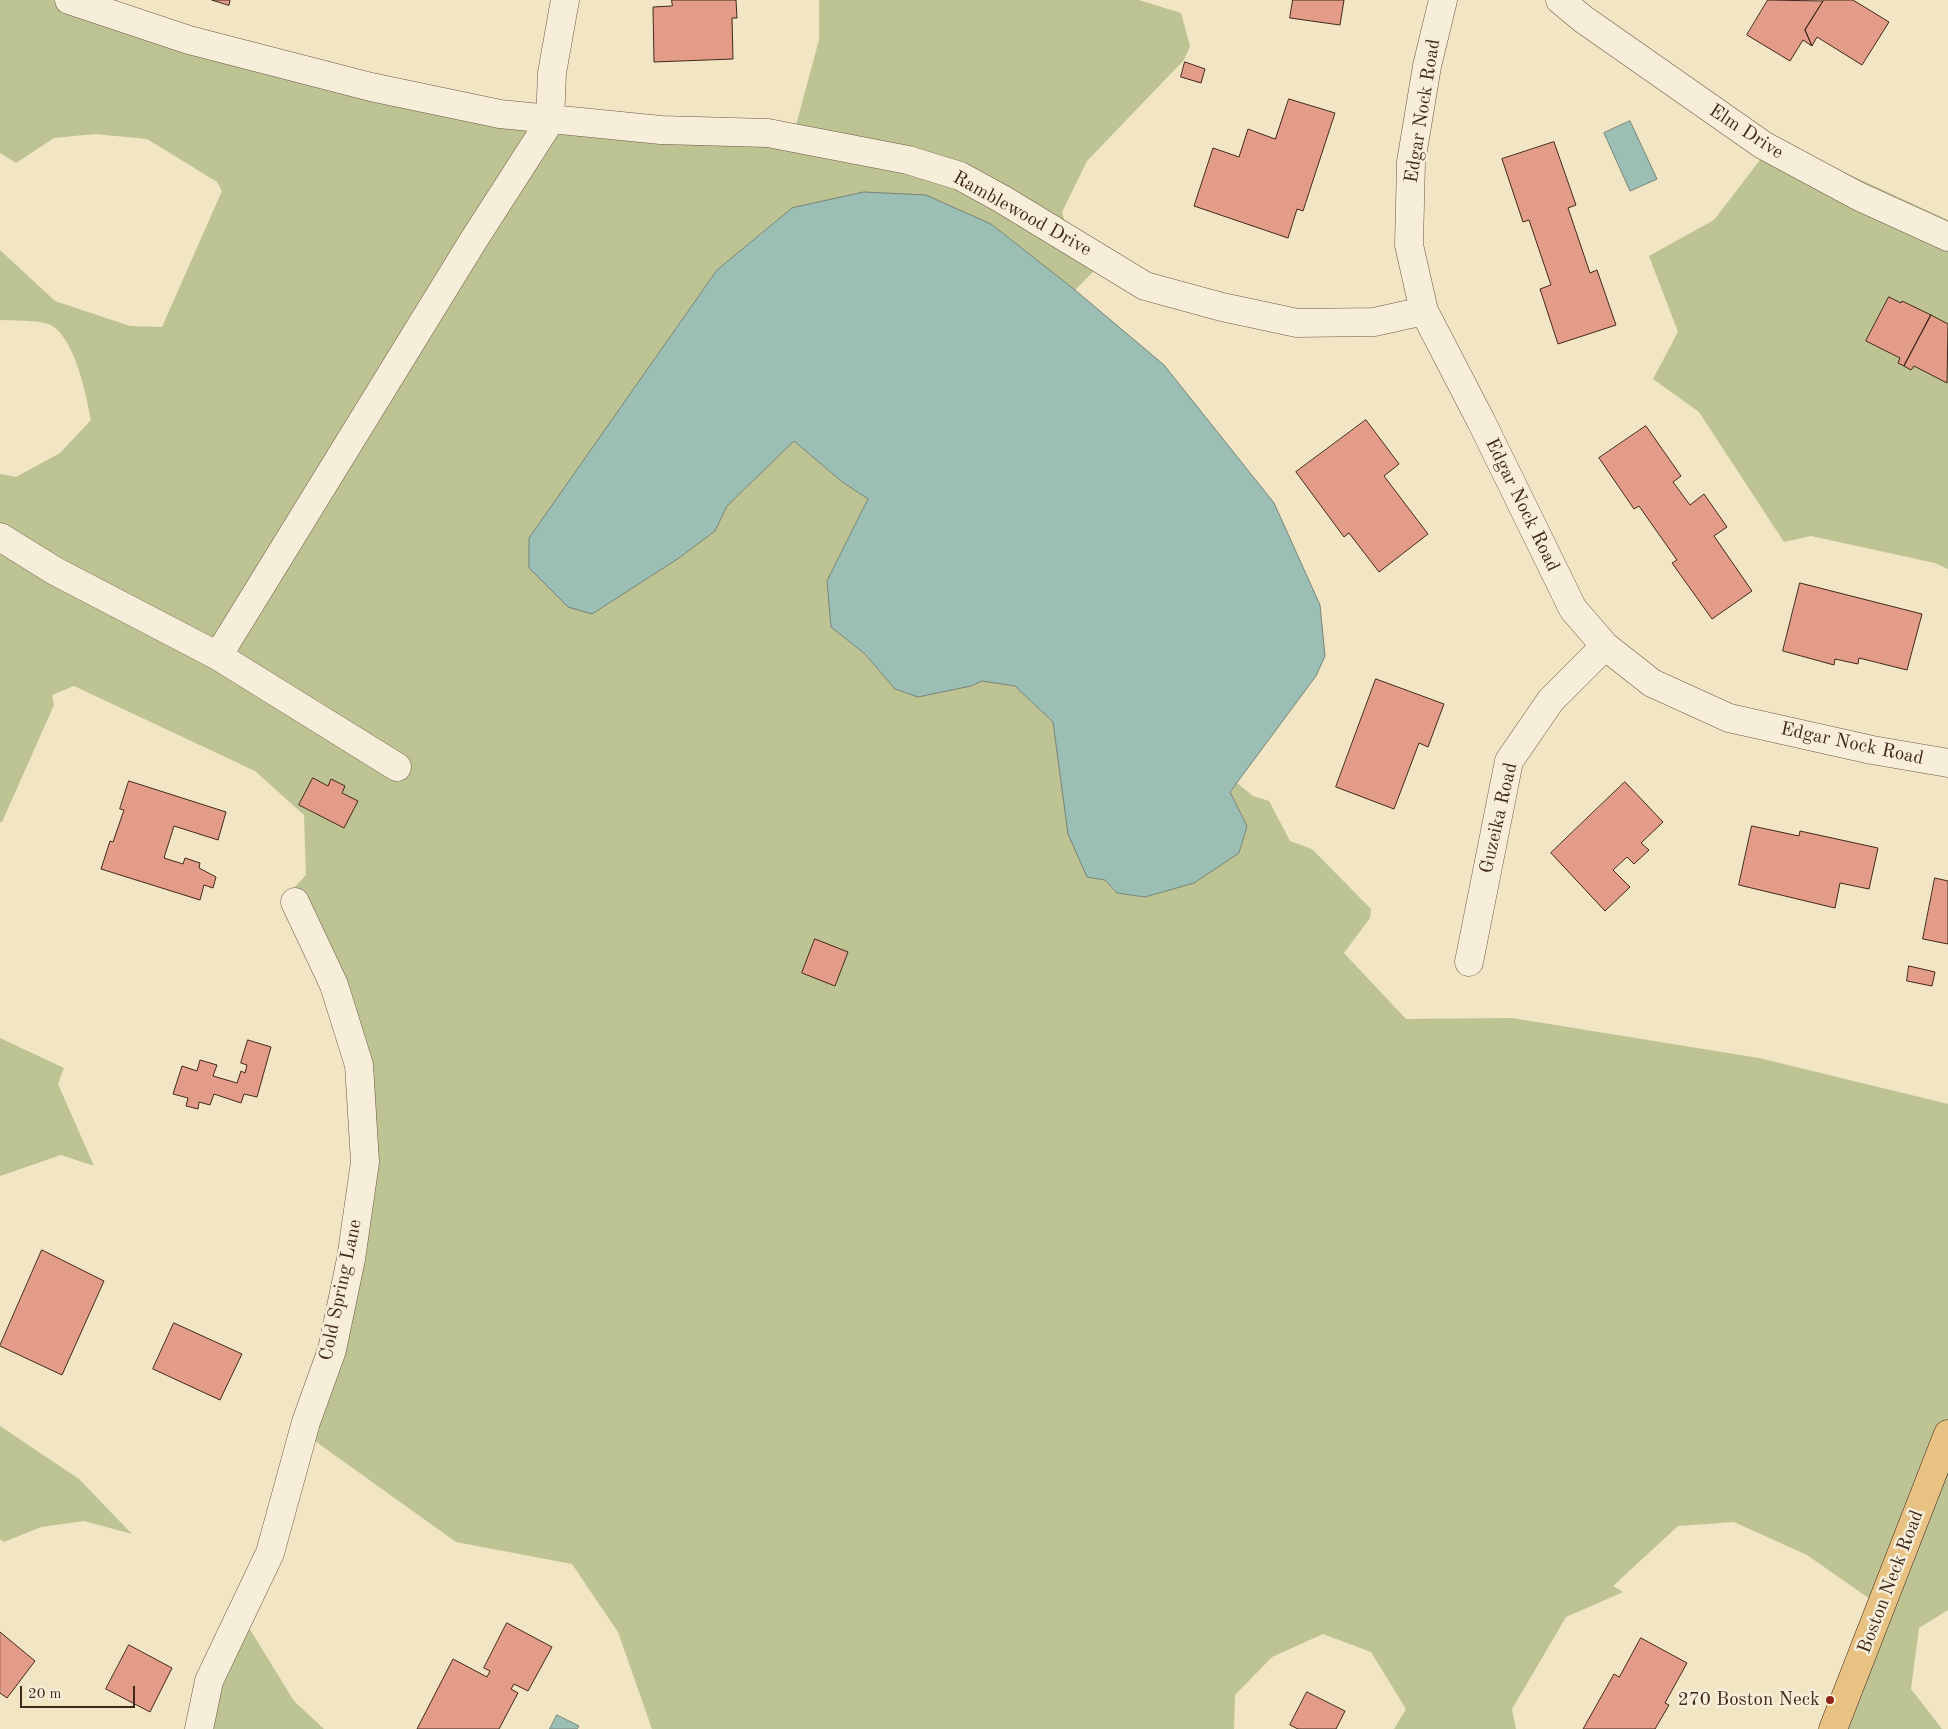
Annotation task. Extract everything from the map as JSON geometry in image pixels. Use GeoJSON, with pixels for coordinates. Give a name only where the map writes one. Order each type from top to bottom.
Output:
{"type":"FeatureCollection","features":[{"type":"Feature","properties":{"kind":"main road","name":"Boston Neck Road"},"geometry":{"type":"LineString","coordinates":[[1833,1729],[1945,1451]]}},
{"type":"Feature","properties":{"kind":"street","name":"Ramblewood Drive"},"geometry":{"type":"LineString","coordinates":[[68,0],[189,40],[371,87],[500,114],[661,130],[768,133],[908,160],[960,176],[1002,198],[1145,286],[1222,307],[1297,324],[1374,322],[1424,311]]}},
{"type":"Feature","properties":{"kind":"street"},"geometry":{"type":"LineString","coordinates":[[218,656],[473,241],[550,120],[552,73],[565,0]]}},
{"type":"Feature","properties":{"kind":"street","name":"Edgar Nock Road"},"geometry":{"type":"LineString","coordinates":[[1443,0],[1427,66],[1411,162],[1409,245],[1424,311],[1481,421],[1573,609],[1605,646],[1652,683],[1729,718],[1872,750],[1948,764]]}},
{"type":"Feature","properties":{"kind":"street","name":"Elm Drive"},"geometry":{"type":"LineString","coordinates":[[1560,0],[1583,19],[1762,145],[1858,196],[1948,237]]}},
{"type":"Feature","properties":{"kind":"street"},"geometry":{"type":"LineString","coordinates":[[0,537],[55,571],[218,656],[397,767]]}},
{"type":"Feature","properties":{"kind":"street","name":"Guzeika Road"},"geometry":{"type":"LineString","coordinates":[[1469,962],[1509,761],[1550,700],[1605,646]]}},
{"type":"Feature","properties":{"kind":"street","name":"Cold Spring Lane"},"geometry":{"type":"LineString","coordinates":[[199,1729],[209,1682],[270,1553],[306,1422],[332,1350],[351,1258],[365,1162],[359,1065],[334,985],[295,902]]}},
{"type":"Feature","properties":{"kind":"green space"},"geometry":{"type":"Polygon","coordinates":[[[0,0],[52,0],[168,39],[372,94],[793,136],[819,40],[819,0],[1139,0],[1181,13],[1190,46],[1184,60],[1087,161],[1062,212],[1072,246],[1099,266],[1075,290],[991,224],[792,208],[717,270],[530,538],[529,568],[592,614],[679,558],[715,531],[727,506],[794,441],[841,481],[868,499],[827,581],[831,627],[865,654],[895,689],[918,697],[971,686],[982,681],[1015,686],[1053,722],[1068,833],[1088,877],[1105,880],[1117,893],[1145,897],[1194,883],[1239,853],[1247,826],[1230,792],[1237,783],[1253,796],[1269,801],[1290,841],[1312,849],[1371,909],[1370,918],[1344,953],[1406,1019],[1512,1018],[1759,1058],[1948,1104],[1948,1610],[1919,1628],[1911,1689],[1942,1729],[1834,1729],[1880,1606],[1807,1555],[1734,1522],[1678,1526],[1613,1586],[1623,1592],[1566,1617],[1512,1709],[1516,1729],[1394,1729],[1406,1709],[1371,1652],[1323,1634],[1272,1657],[1235,1695],[1234,1729],[652,1729],[618,1632],[572,1564],[456,1542],[301,1431],[361,1199],[357,1063],[285,898],[306,875],[304,815],[255,771],[74,686],[52,695],[54,705],[2,822],[0,822],[0,474],[16,477],[60,453],[91,420],[73,354],[59,332],[47,323],[0,320],[0,250],[55,301],[130,326],[162,327],[222,191],[217,182],[147,139],[95,134],[54,138],[16,163],[0,153],[0,0]]]}},
{"type":"Feature","properties":{"kind":"green space"},"geometry":{"type":"Polygon","coordinates":[[[1783,144],[1948,220],[1948,569],[1935,563],[1811,536],[1784,542],[1699,412],[1653,379],[1678,332],[1649,256],[1714,220],[1770,147],[1783,144]]]}},
{"type":"Feature","properties":{"kind":"green space"},"geometry":{"type":"Polygon","coordinates":[[[0,1038],[64,1068],[58,1084],[94,1166],[61,1155],[0,1176],[0,1038]]]}},
{"type":"Feature","properties":{"kind":"green space"},"geometry":{"type":"Polygon","coordinates":[[[0,1426],[79,1479],[132,1534],[84,1521],[41,1527],[4,1542],[0,1539],[0,1426]]]}},
{"type":"Feature","properties":{"kind":"green space"},"geometry":{"type":"Polygon","coordinates":[[[238,1610],[294,1701],[324,1729],[197,1729],[238,1610]]]}},
{"type":"Feature","properties":{"kind":"water"},"geometry":{"type":"Polygon","coordinates":[[[1630,121],[1657,179],[1630,191],[1604,133],[1630,121]]]}},
{"type":"Feature","properties":{"kind":"water"},"geometry":{"type":"Polygon","coordinates":[[[864,192],[926,195],[991,224],[1075,290],[1164,365],[1274,503],[1320,605],[1325,656],[1316,676],[1230,792],[1247,826],[1239,853],[1194,883],[1145,897],[1117,893],[1105,880],[1087,877],[1068,834],[1053,722],[1015,686],[982,681],[971,686],[918,697],[895,689],[865,654],[831,627],[827,581],[868,499],[841,481],[794,441],[727,506],[715,531],[679,558],[592,614],[568,607],[529,568],[529,538],[717,270],[792,208],[864,192]]]}},
{"type":"Feature","properties":{"kind":"water"},"geometry":{"type":"Polygon","coordinates":[[[557,1715],[579,1726],[577,1729],[550,1729],[557,1715]]]}},
{"type":"Feature","properties":{"kind":"building"},"geometry":{"type":"Polygon","coordinates":[[[212,0],[230,0],[229,5],[212,0]]]}},
{"type":"Feature","properties":{"kind":"building"},"geometry":{"type":"Polygon","coordinates":[[[672,0],[736,0],[737,18],[732,18],[733,59],[654,62],[653,7],[672,6],[672,0]]]}},
{"type":"Feature","properties":{"kind":"building"},"geometry":{"type":"Polygon","coordinates":[[[1293,0],[1344,0],[1340,25],[1290,18],[1293,0]]]}},
{"type":"Feature","properties":{"kind":"building"},"geometry":{"type":"Polygon","coordinates":[[[1768,0],[1823,1],[1805,30],[1812,46],[1803,40],[1790,61],[1747,35],[1768,0]]]}},
{"type":"Feature","properties":{"kind":"building"},"geometry":{"type":"Polygon","coordinates":[[[1824,0],[1853,0],[1889,22],[1862,65],[1817,37],[1812,46],[1805,30],[1824,0]]]}},
{"type":"Feature","properties":{"kind":"building"},"geometry":{"type":"Polygon","coordinates":[[[1185,62],[1205,69],[1201,83],[1181,77],[1185,62]]]}},
{"type":"Feature","properties":{"kind":"building"},"geometry":{"type":"Polygon","coordinates":[[[1289,99],[1335,113],[1303,211],[1297,209],[1288,238],[1194,206],[1213,148],[1239,157],[1248,129],[1275,139],[1289,99]]]}},
{"type":"Feature","properties":{"kind":"building"},"geometry":{"type":"Polygon","coordinates":[[[1554,142],[1576,205],[1568,208],[1590,273],[1597,270],[1616,325],[1558,344],[1540,289],[1551,285],[1529,220],[1523,222],[1502,159],[1554,142]]]}},
{"type":"Feature","properties":{"kind":"building"},"geometry":{"type":"Polygon","coordinates":[[[1889,297],[1931,315],[1904,366],[1898,363],[1900,358],[1866,341],[1889,297]]]}},
{"type":"Feature","properties":{"kind":"building"},"geometry":{"type":"Polygon","coordinates":[[[1931,315],[1948,324],[1947,383],[1914,366],[1911,370],[1904,366],[1931,315]]]}},
{"type":"Feature","properties":{"kind":"building"},"geometry":{"type":"Polygon","coordinates":[[[1366,420],[1399,464],[1384,476],[1428,534],[1379,572],[1349,533],[1344,537],[1296,472],[1366,420]]]}},
{"type":"Feature","properties":{"kind":"building"},"geometry":{"type":"Polygon","coordinates":[[[1646,426],[1681,476],[1673,482],[1690,505],[1704,494],[1727,527],[1714,536],[1752,591],[1712,619],[1672,563],[1677,560],[1639,506],[1634,509],[1599,458],[1646,426]]]}},
{"type":"Feature","properties":{"kind":"building"},"geometry":{"type":"Polygon","coordinates":[[[1800,583],[1922,614],[1907,670],[1859,658],[1858,664],[1835,659],[1834,665],[1783,651],[1800,583]]]}},
{"type":"Feature","properties":{"kind":"building"},"geometry":{"type":"Polygon","coordinates":[[[1376,679],[1444,704],[1428,747],[1419,743],[1394,809],[1336,787],[1376,679]]]}},
{"type":"Feature","properties":{"kind":"building"},"geometry":{"type":"Polygon","coordinates":[[[313,778],[328,786],[331,779],[345,786],[342,793],[358,801],[344,828],[299,805],[313,778]]]}},
{"type":"Feature","properties":{"kind":"building"},"geometry":{"type":"Polygon","coordinates":[[[129,781],[226,812],[218,840],[174,826],[164,858],[183,864],[185,858],[200,863],[199,868],[216,877],[213,888],[204,885],[200,900],[101,869],[110,841],[113,842],[124,810],[120,809],[129,781]]]}},
{"type":"Feature","properties":{"kind":"building"},"geometry":{"type":"Polygon","coordinates":[[[1625,782],[1663,822],[1641,843],[1649,850],[1634,864],[1627,857],[1613,870],[1630,887],[1605,911],[1551,853],[1625,782]]]}},
{"type":"Feature","properties":{"kind":"building"},"geometry":{"type":"Polygon","coordinates":[[[1752,826],[1799,836],[1800,831],[1878,848],[1869,889],[1840,883],[1835,908],[1739,885],[1752,826]]]}},
{"type":"Feature","properties":{"kind":"building"},"geometry":{"type":"Polygon","coordinates":[[[1935,878],[1948,881],[1948,944],[1923,939],[1935,878]]]}},
{"type":"Feature","properties":{"kind":"building"},"geometry":{"type":"Polygon","coordinates":[[[815,939],[848,952],[835,986],[802,973],[815,939]]]}},
{"type":"Feature","properties":{"kind":"building"},"geometry":{"type":"Polygon","coordinates":[[[1909,966],[1935,972],[1932,986],[1907,981],[1909,966]]]}},
{"type":"Feature","properties":{"kind":"building"},"geometry":{"type":"Polygon","coordinates":[[[248,1040],[271,1047],[257,1097],[244,1094],[241,1103],[214,1094],[210,1105],[199,1102],[198,1109],[186,1106],[188,1098],[173,1094],[182,1066],[197,1071],[200,1060],[217,1065],[213,1076],[237,1083],[241,1071],[245,1073],[247,1065],[241,1063],[248,1040]]]}},
{"type":"Feature","properties":{"kind":"building"},"geometry":{"type":"Polygon","coordinates":[[[42,1250],[104,1281],[62,1375],[0,1346],[42,1250]]]}},
{"type":"Feature","properties":{"kind":"building"},"geometry":{"type":"Polygon","coordinates":[[[174,1323],[242,1354],[220,1400],[153,1369],[174,1323]]]}},
{"type":"Feature","properties":{"kind":"building"},"geometry":{"type":"Polygon","coordinates":[[[507,1623],[552,1647],[528,1691],[514,1684],[511,1689],[518,1693],[499,1729],[417,1729],[453,1659],[487,1677],[490,1671],[484,1668],[507,1623]]]}},
{"type":"Feature","properties":{"kind":"building"},"geometry":{"type":"Polygon","coordinates":[[[0,1632],[35,1661],[7,1698],[0,1693],[0,1632]]]}},
{"type":"Feature","properties":{"kind":"building"},"geometry":{"type":"Polygon","coordinates":[[[1641,1638],[1687,1663],[1665,1703],[1669,1705],[1655,1729],[1583,1729],[1614,1674],[1619,1677],[1641,1638]]]}},
{"type":"Feature","properties":{"kind":"building"},"geometry":{"type":"Polygon","coordinates":[[[129,1645],[172,1668],[150,1712],[106,1689],[129,1645]]]}},
{"type":"Feature","properties":{"kind":"building"},"geometry":{"type":"Polygon","coordinates":[[[1307,1692],[1345,1711],[1336,1729],[1298,1729],[1290,1725],[1307,1692]]]}},
{"type":"Feature","properties":{"kind":"place","name":"270 Boston Neck"},"geometry":{"type":"Point","coordinates":[1830,1700]}}]}
